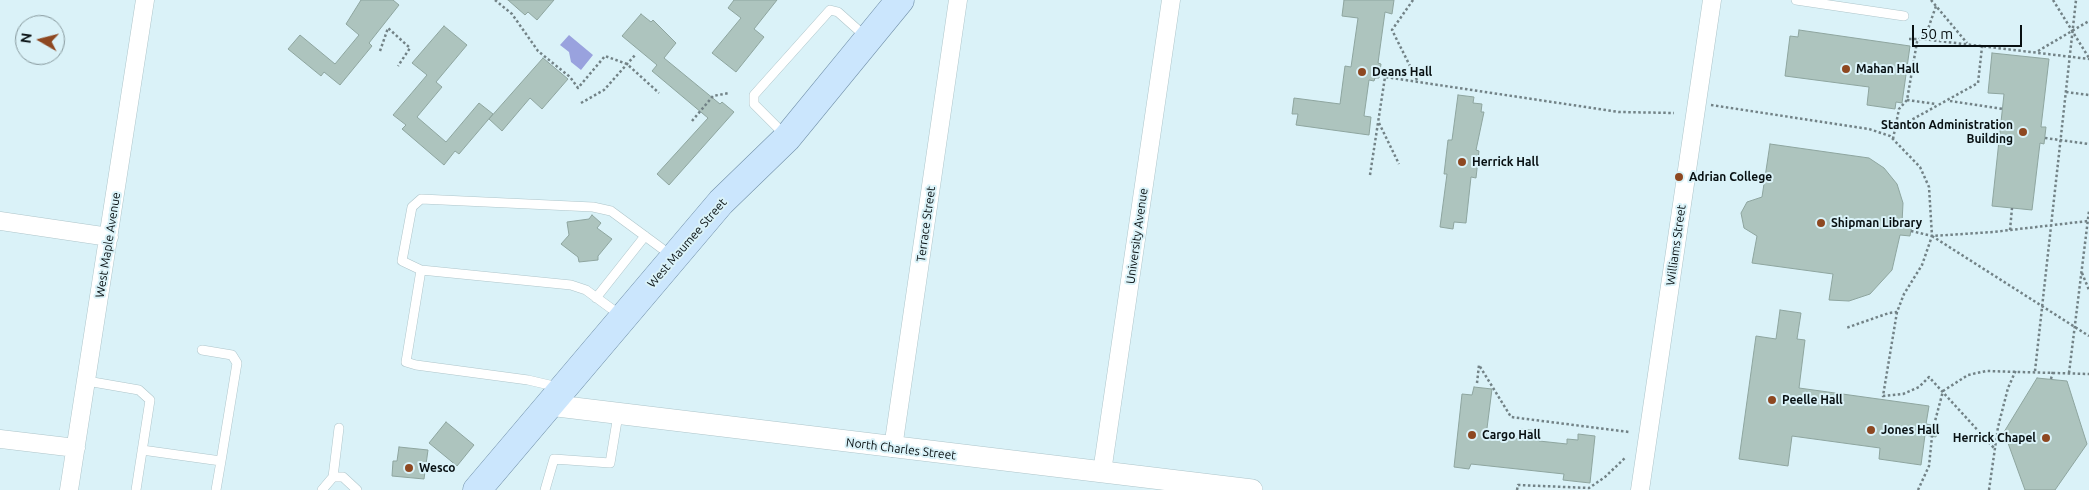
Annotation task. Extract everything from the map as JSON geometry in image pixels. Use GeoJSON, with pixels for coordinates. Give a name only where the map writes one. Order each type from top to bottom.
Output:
{"type":"FeatureCollection","features":[{"type":"Feature","properties":{"kind":"main road","name":"West Maumee Street"},"geometry":{"type":"LineString","coordinates":[[477,490],[721,202],[787,138],[900,0]]}},
{"type":"Feature","properties":{"kind":"street","name":"West Maple Avenue"},"geometry":{"type":"LineString","coordinates":[[70,490],[145,0]]}},
{"type":"Feature","properties":{"kind":"street","name":"Terrace Street"},"geometry":{"type":"LineString","coordinates":[[893,448],[958,0]]}},
{"type":"Feature","properties":{"kind":"street","name":"University Avenue"},"geometry":{"type":"LineString","coordinates":[[1102,472],[1171,0]]}},
{"type":"Feature","properties":{"kind":"street","name":"Williams Street"},"geometry":{"type":"LineString","coordinates":[[1640,490],[1712,0]]}},
{"type":"Feature","properties":{"kind":"street"},"geometry":{"type":"LineString","coordinates":[[0,221],[109,237]]}},
{"type":"Feature","properties":{"kind":"street","name":"North Charles Street"},"geometry":{"type":"LineString","coordinates":[[556,397],[618,415],[1252,490]]}},
{"type":"Feature","properties":{"kind":"street"},"geometry":{"type":"LineString","coordinates":[[0,439],[76,448]]}},
{"type":"Feature","properties":{"kind":"lane"},"geometry":{"type":"LineString","coordinates":[[1796,0],[1904,16]]}},
{"type":"Feature","properties":{"kind":"lane"},"geometry":{"type":"LineString","coordinates":[[787,138],[754,104],[754,94],[830,10],[838,12],[868,38]]}},
{"type":"Feature","properties":{"kind":"lane"},"geometry":{"type":"LineString","coordinates":[[623,317],[586,290],[571,285],[421,270],[402,260],[412,207],[421,199],[593,207],[611,210],[674,258]]}},
{"type":"Feature","properties":{"kind":"lane"},"geometry":{"type":"LineString","coordinates":[[596,298],[645,236]]}},
{"type":"Feature","properties":{"kind":"lane"},"geometry":{"type":"LineString","coordinates":[[421,270],[406,362],[416,365],[528,380],[556,397]]}},
{"type":"Feature","properties":{"kind":"lane"},"geometry":{"type":"LineString","coordinates":[[202,350],[232,355],[237,363],[216,490]]}},
{"type":"Feature","properties":{"kind":"lane"},"geometry":{"type":"LineString","coordinates":[[87,381],[139,390],[150,400],[136,490]]}},
{"type":"Feature","properties":{"kind":"lane"},"geometry":{"type":"LineString","coordinates":[[545,490],[554,459],[610,463],[618,415]]}},
{"type":"Feature","properties":{"kind":"lane"},"geometry":{"type":"LineString","coordinates":[[322,490],[333,477],[340,428]]}},
{"type":"Feature","properties":{"kind":"lane"},"geometry":{"type":"LineString","coordinates":[[142,450],[221,461]]}},
{"type":"Feature","properties":{"kind":"lane"},"geometry":{"type":"LineString","coordinates":[[333,477],[343,477],[358,490]]}},
{"type":"Feature","properties":{"kind":"path"},"geometry":{"type":"LineString","coordinates":[[495,0],[512,14],[538,51],[570,77],[578,88],[605,56],[627,64],[659,92]]}},
{"type":"Feature","properties":{"kind":"path"},"geometry":{"type":"LineString","coordinates":[[1413,0],[1392,30],[1418,82]]}},
{"type":"Feature","properties":{"kind":"path"},"geometry":{"type":"LineString","coordinates":[[1931,0],[1968,44]]}},
{"type":"Feature","properties":{"kind":"path"},"geometry":{"type":"LineString","coordinates":[[2053,0],[2089,58]]}},
{"type":"Feature","properties":{"kind":"path"},"geometry":{"type":"LineString","coordinates":[[2035,371],[2076,0]]}},
{"type":"Feature","properties":{"kind":"path"},"geometry":{"type":"LineString","coordinates":[[1893,140],[1899,108],[1907,100],[1917,42],[1922,39],[1933,18],[1936,6]]}},
{"type":"Feature","properties":{"kind":"path"},"geometry":{"type":"LineString","coordinates":[[2037,52],[2089,21]]}},
{"type":"Feature","properties":{"kind":"path"},"geometry":{"type":"LineString","coordinates":[[380,51],[388,28],[410,48],[398,66]]}},
{"type":"Feature","properties":{"kind":"path"},"geometry":{"type":"LineString","coordinates":[[1909,39],[2089,58]]}},
{"type":"Feature","properties":{"kind":"path"},"geometry":{"type":"LineString","coordinates":[[1895,129],[1937,104],[1949,101],[1978,83],[1982,46]]}},
{"type":"Feature","properties":{"kind":"path"},"geometry":{"type":"LineString","coordinates":[[581,103],[604,90],[636,54]]}},
{"type":"Feature","properties":{"kind":"path"},"geometry":{"type":"LineString","coordinates":[[1370,175],[1385,78],[1619,112],[1674,113]]}},
{"type":"Feature","properties":{"kind":"path"},"geometry":{"type":"LineString","coordinates":[[2066,92],[2089,95]]}},
{"type":"Feature","properties":{"kind":"path"},"geometry":{"type":"LineString","coordinates":[[692,121],[713,96],[729,93]]}},
{"type":"Feature","properties":{"kind":"path"},"geometry":{"type":"LineString","coordinates":[[1907,100],[1937,104]]}},
{"type":"Feature","properties":{"kind":"path"},"geometry":{"type":"LineString","coordinates":[[1949,101],[2003,109]]}},
{"type":"Feature","properties":{"kind":"path"},"geometry":{"type":"LineString","coordinates":[[1708,104],[1869,129],[1893,140],[1920,167],[1929,187],[1932,236],[1922,265],[1904,294],[1897,312],[1883,398],[1903,394],[1919,387],[1929,377],[1994,448]]}},
{"type":"Feature","properties":{"kind":"path"},"geometry":{"type":"LineString","coordinates":[[1378,122],[1399,164]]}},
{"type":"Feature","properties":{"kind":"path"},"geometry":{"type":"LineString","coordinates":[[2045,138],[2089,144]]}},
{"type":"Feature","properties":{"kind":"path"},"geometry":{"type":"LineString","coordinates":[[2010,230],[2012,208]]}},
{"type":"Feature","properties":{"kind":"path"},"geometry":{"type":"LineString","coordinates":[[2070,372],[2089,211]]}},
{"type":"Feature","properties":{"kind":"path"},"geometry":{"type":"LineString","coordinates":[[1910,231],[1932,236],[2088,221]]}},
{"type":"Feature","properties":{"kind":"path"},"geometry":{"type":"LineString","coordinates":[[1932,236],[2089,336]]}},
{"type":"Feature","properties":{"kind":"path"},"geometry":{"type":"LineString","coordinates":[[2082,272],[2089,290]]}},
{"type":"Feature","properties":{"kind":"path"},"geometry":{"type":"LineString","coordinates":[[1846,328],[1888,313],[1897,312]]}},
{"type":"Feature","properties":{"kind":"path"},"geometry":{"type":"LineString","coordinates":[[1477,383],[1479,365],[1511,417],[1629,432]]}},
{"type":"Feature","properties":{"kind":"path"},"geometry":{"type":"LineString","coordinates":[[1989,490],[1994,448],[2008,388],[2016,370]]}},
{"type":"Feature","properties":{"kind":"path"},"geometry":{"type":"LineString","coordinates":[[1934,425],[1943,391],[1968,375],[1986,371],[2016,370],[2089,374]]}},
{"type":"Feature","properties":{"kind":"path"},"geometry":{"type":"LineString","coordinates":[[2051,379],[2053,371]]}},
{"type":"Feature","properties":{"kind":"path"},"geometry":{"type":"LineString","coordinates":[[1918,490],[1929,466],[1932,436]]}},
{"type":"Feature","properties":{"kind":"path"},"geometry":{"type":"LineString","coordinates":[[1517,490],[1518,485],[1589,488],[1605,477],[1626,457]]}},
{"type":"Feature","properties":{"kind":"water"},"geometry":{"type":"Polygon","coordinates":[[[569,35],[593,55],[581,70],[571,62],[569,52],[560,45],[569,35]]]}},
{"type":"Feature","properties":{"kind":"building"},"geometry":{"type":"Polygon","coordinates":[[[361,0],[393,0],[399,5],[369,43],[372,46],[340,85],[324,72],[321,76],[288,49],[300,35],[335,64],[359,35],[346,24],[361,0]]]}},
{"type":"Feature","properties":{"kind":"building"},"geometry":{"type":"Polygon","coordinates":[[[508,0],[554,0],[537,20],[528,12],[525,15],[508,0]]]}},
{"type":"Feature","properties":{"kind":"building"},"geometry":{"type":"Polygon","coordinates":[[[734,0],[777,0],[754,29],[764,37],[736,72],[712,53],[741,18],[728,8],[734,0]]]}},
{"type":"Feature","properties":{"kind":"building","name":"Deans Hall"},"geometry":{"type":"Polygon","coordinates":[[[1344,0],[1394,0],[1392,14],[1385,12],[1378,63],[1381,64],[1379,78],[1375,78],[1374,81],[1369,80],[1364,116],[1371,117],[1369,135],[1296,125],[1298,114],[1292,114],[1294,98],[1340,104],[1345,66],[1351,67],[1358,18],[1342,16],[1344,0]]]}},
{"type":"Feature","properties":{"kind":"building"},"geometry":{"type":"Polygon","coordinates":[[[641,14],[651,22],[653,20],[676,43],[664,58],[720,104],[722,102],[734,112],[669,185],[657,174],[708,118],[652,71],[657,65],[622,36],[641,14]]]}},
{"type":"Feature","properties":{"kind":"building"},"geometry":{"type":"Polygon","coordinates":[[[444,26],[467,45],[436,82],[442,87],[417,117],[446,142],[479,103],[493,114],[459,154],[455,151],[444,165],[402,129],[406,125],[393,115],[427,75],[412,63],[444,26]]]}},
{"type":"Feature","properties":{"kind":"building","name":"Mahan Hall"},"geometry":{"type":"Polygon","coordinates":[[[1799,30],[1910,46],[1902,103],[1896,102],[1895,109],[1867,105],[1869,87],[1785,76],[1790,36],[1798,37],[1799,30]]]}},
{"type":"Feature","properties":{"kind":"building","name":"Stanton Administration Building"},"geometry":{"type":"Polygon","coordinates":[[[1992,53],[2049,59],[2041,127],[2046,127],[2044,144],[2040,143],[2032,210],[1992,206],[2004,94],[1988,93],[1992,53]]]}},
{"type":"Feature","properties":{"kind":"building"},"geometry":{"type":"Polygon","coordinates":[[[543,58],[568,79],[542,109],[530,98],[502,131],[489,119],[543,58]]]}},
{"type":"Feature","properties":{"kind":"building","name":"Herrick Hall"},"geometry":{"type":"Polygon","coordinates":[[[1458,95],[1474,97],[1473,103],[1482,104],[1481,112],[1484,112],[1476,150],[1479,151],[1476,178],[1471,177],[1466,223],[1454,222],[1453,229],[1440,227],[1447,174],[1444,174],[1448,140],[1452,140],[1458,95]]]}},
{"type":"Feature","properties":{"kind":"building","name":"Shipman Library"},"geometry":{"type":"Polygon","coordinates":[[[1770,144],[1869,158],[1884,168],[1897,184],[1903,203],[1902,223],[1912,224],[1910,236],[1900,235],[1892,270],[1870,294],[1849,301],[1829,300],[1833,274],[1752,263],[1757,236],[1744,228],[1741,213],[1747,202],[1762,197],[1770,144]]]}},
{"type":"Feature","properties":{"kind":"building"},"geometry":{"type":"Polygon","coordinates":[[[592,215],[601,223],[597,228],[612,239],[598,256],[598,260],[579,262],[578,257],[561,244],[569,235],[567,222],[589,219],[592,215]]]}},
{"type":"Feature","properties":{"kind":"building"},"geometry":{"type":"Polygon","coordinates":[[[1780,310],[1801,313],[1797,339],[1805,340],[1799,388],[1929,406],[1926,424],[1938,426],[1936,437],[1925,435],[1921,465],[1879,459],[1880,448],[1792,436],[1788,466],[1739,459],[1756,336],[1776,339],[1780,310]]]}},
{"type":"Feature","properties":{"kind":"building","name":"Herrick Chapel"},"geometry":{"type":"Polygon","coordinates":[[[2037,378],[2067,381],[2087,444],[2055,490],[2025,490],[2004,432],[2037,378]]]}},
{"type":"Feature","properties":{"kind":"building","name":"Cargo Hall"},"geometry":{"type":"Polygon","coordinates":[[[1474,387],[1492,389],[1486,436],[1518,439],[1519,429],[1540,431],[1539,441],[1567,444],[1567,439],[1578,440],[1578,434],[1595,436],[1590,483],[1563,480],[1564,474],[1471,464],[1469,469],[1454,467],[1462,394],[1472,395],[1474,387]]]}},
{"type":"Feature","properties":{"kind":"building"},"geometry":{"type":"Polygon","coordinates":[[[446,422],[474,445],[457,466],[429,443],[446,422]]]}},
{"type":"Feature","properties":{"kind":"building","name":"Wesco"},"geometry":{"type":"Polygon","coordinates":[[[399,447],[428,450],[424,479],[392,476],[393,461],[397,461],[399,447]]]}},
{"type":"Feature","properties":{"kind":"place","name":"Mahan Hall"},"geometry":{"type":"Point","coordinates":[1846,69]}},
{"type":"Feature","properties":{"kind":"place","name":"Deans Hall"},"geometry":{"type":"Point","coordinates":[1362,72]}},
{"type":"Feature","properties":{"kind":"place","name":"Stanton Administration Building"},"geometry":{"type":"Point","coordinates":[2023,132]}},
{"type":"Feature","properties":{"kind":"place","name":"Herrick Hall"},"geometry":{"type":"Point","coordinates":[1462,162]}},
{"type":"Feature","properties":{"kind":"place","name":"Adrian College"},"geometry":{"type":"Point","coordinates":[1679,177]}},
{"type":"Feature","properties":{"kind":"place","name":"Shipman Library"},"geometry":{"type":"Point","coordinates":[1821,223]}},
{"type":"Feature","properties":{"kind":"place","name":"Peelle Hall"},"geometry":{"type":"Point","coordinates":[1772,400]}},
{"type":"Feature","properties":{"kind":"place","name":"Jones Hall"},"geometry":{"type":"Point","coordinates":[1871,430]}},
{"type":"Feature","properties":{"kind":"place","name":"Cargo Hall"},"geometry":{"type":"Point","coordinates":[1472,435]}},
{"type":"Feature","properties":{"kind":"place","name":"Herrick Chapel"},"geometry":{"type":"Point","coordinates":[2046,438]}},
{"type":"Feature","properties":{"kind":"place","name":"Wesco"},"geometry":{"type":"Point","coordinates":[409,468]}}]}
